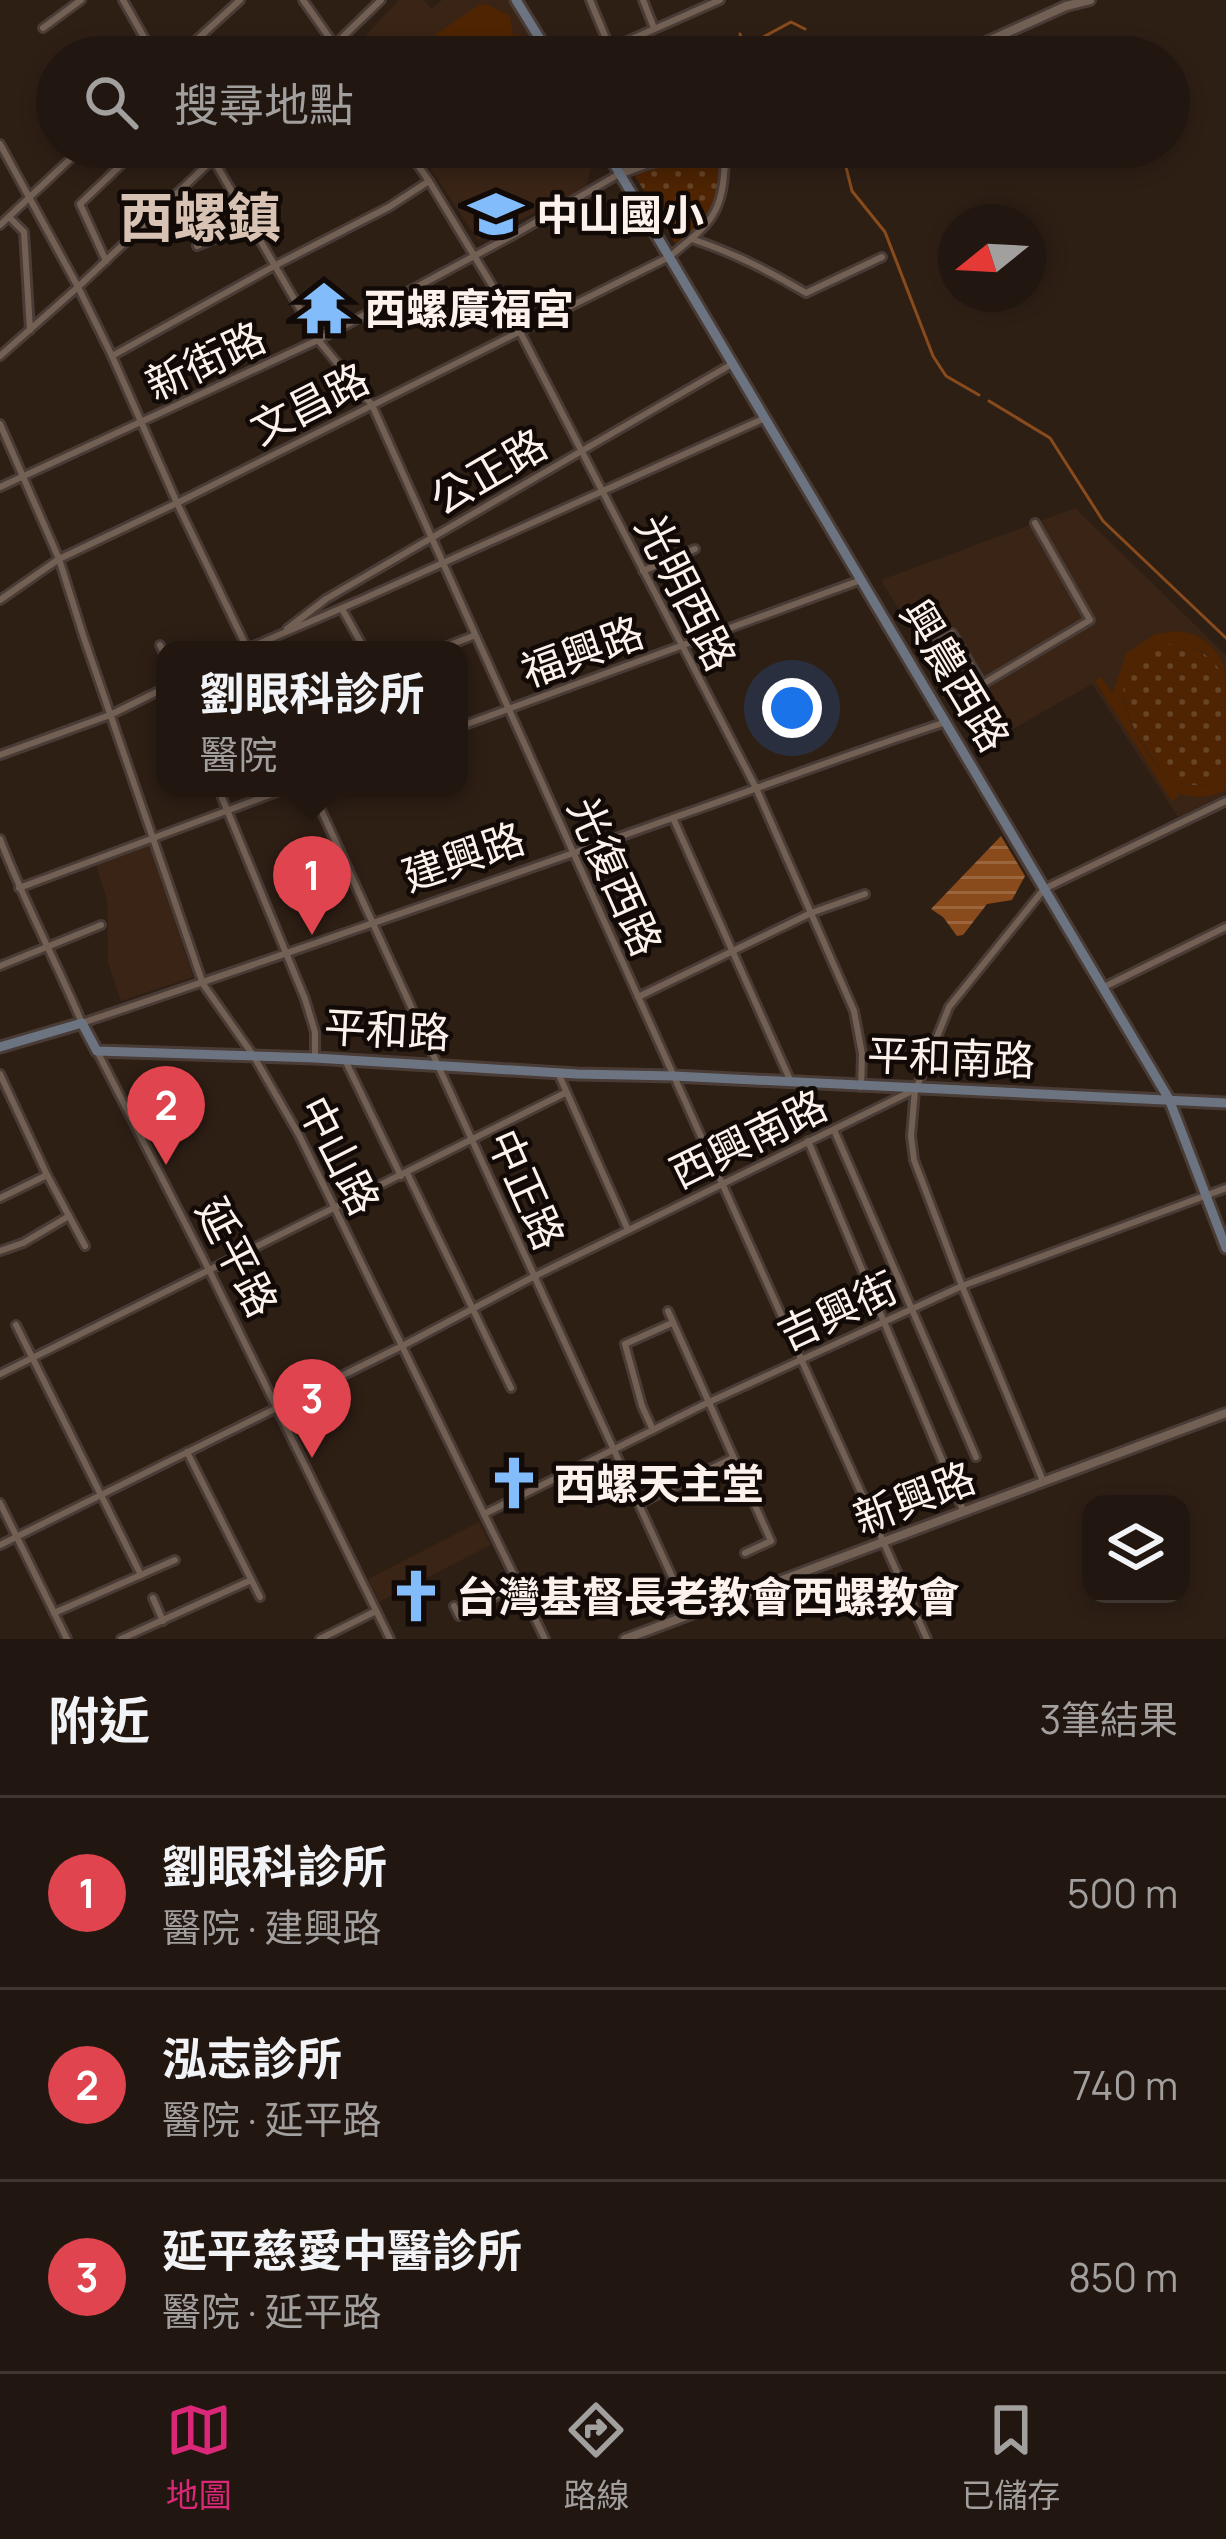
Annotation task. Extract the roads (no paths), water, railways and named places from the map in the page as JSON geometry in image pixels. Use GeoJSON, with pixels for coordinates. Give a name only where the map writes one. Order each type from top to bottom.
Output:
{"type":"FeatureCollection","features":[{"type":"Feature","properties":{"kind":"main road"},"geometry":{"type":"LineString","coordinates":[[516,0],[538,36]]}},
{"type":"Feature","properties":{"kind":"main road","name":"興農西路"},"geometry":{"type":"LineString","coordinates":[[616,168],[1169,1099],[1226,1249]]}},
{"type":"Feature","properties":{"kind":"main road","name":"建興路"},"geometry":{"type":"LineString","coordinates":[[0,1047],[82,1023]]}},
{"type":"Feature","properties":{"kind":"main road","name":"延平路"},"geometry":{"type":"LineString","coordinates":[[82,1023],[98,1051]]}},
{"type":"Feature","properties":{"kind":"main road","name":"平和路"},"geometry":{"type":"LineString","coordinates":[[98,1051],[674,1076]]}},
{"type":"Feature","properties":{"kind":"main road","name":"平和南路"},"geometry":{"type":"LineString","coordinates":[[674,1076],[1226,1103]]}},
{"type":"Feature","properties":{"kind":"street"},"geometry":{"type":"LineString","coordinates":[[43,28],[81,0]]}},
{"type":"Feature","properties":{"kind":"street"},"geometry":{"type":"LineString","coordinates":[[123,0],[143,36]]}},
{"type":"Feature","properties":{"kind":"street"},"geometry":{"type":"LineString","coordinates":[[201,36],[240,0]]}},
{"type":"Feature","properties":{"kind":"street"},"geometry":{"type":"LineString","coordinates":[[303,0],[329,36]]}},
{"type":"Feature","properties":{"kind":"street"},"geometry":{"type":"LineString","coordinates":[[344,36],[381,0]]}},
{"type":"Feature","properties":{"kind":"street"},"geometry":{"type":"LineString","coordinates":[[590,0],[605,36]]}},
{"type":"Feature","properties":{"kind":"street"},"geometry":{"type":"LineString","coordinates":[[643,0],[654,28]]}},
{"type":"Feature","properties":{"kind":"street"},"geometry":{"type":"LineString","coordinates":[[636,36],[720,0]]}},
{"type":"Feature","properties":{"kind":"street"},"geometry":{"type":"LineString","coordinates":[[997,36],[1065,3],[1090,0]]}},
{"type":"Feature","properties":{"kind":"street"},"geometry":{"type":"LineString","coordinates":[[0,144],[112,356],[242,641]]}},
{"type":"Feature","properties":{"kind":"street"},"geometry":{"type":"LineString","coordinates":[[0,225],[60,168]]}},
{"type":"Feature","properties":{"kind":"street"},"geometry":{"type":"LineString","coordinates":[[106,261],[80,203],[119,168]]}},
{"type":"Feature","properties":{"kind":"street"},"geometry":{"type":"LineString","coordinates":[[0,356],[204,168]]}},
{"type":"Feature","properties":{"kind":"street","name":"光復西路"},"geometry":{"type":"LineString","coordinates":[[218,168],[318,340],[372,405],[926,1639]]}},
{"type":"Feature","properties":{"kind":"street","name":"光明西路"},"geometry":{"type":"LineString","coordinates":[[420,168],[519,330],[757,788],[854,1011],[860,1032],[861,1087]]}},
{"type":"Feature","properties":{"kind":"street"},"geometry":{"type":"LineString","coordinates":[[620,175],[637,168]]}},
{"type":"Feature","properties":{"kind":"street","name":"文昌路"},"geometry":{"type":"LineString","coordinates":[[0,600],[59,559],[670,256],[707,227],[724,194],[725,168]]}},
{"type":"Feature","properties":{"kind":"street","name":"新街路"},"geometry":{"type":"LineString","coordinates":[[0,488],[318,340],[620,175]]}},
{"type":"Feature","properties":{"kind":"street"},"geometry":{"type":"LineString","coordinates":[[112,356],[388,208],[429,181]]}},
{"type":"Feature","properties":{"kind":"street"},"geometry":{"type":"LineString","coordinates":[[9,217],[24,232],[30,330]]}},
{"type":"Feature","properties":{"kind":"street"},"geometry":{"type":"LineString","coordinates":[[197,246],[252,224]]}},
{"type":"Feature","properties":{"kind":"street"},"geometry":{"type":"LineString","coordinates":[[692,239],[727,250],[806,293],[882,257]]}},
{"type":"Feature","properties":{"kind":"street","name":"公正路"},"geometry":{"type":"LineString","coordinates":[[279,635],[326,599],[732,364]]}},
{"type":"Feature","properties":{"kind":"street","name":"公正路"},"geometry":{"type":"LineString","coordinates":[[266,641],[764,418]]}},
{"type":"Feature","properties":{"kind":"street","name":"中山路"},"geometry":{"type":"LineString","coordinates":[[0,424],[59,559],[203,984],[253,1055],[299,1135],[545,1639]]}},
{"type":"Feature","properties":{"kind":"street"},"geometry":{"type":"LineString","coordinates":[[935,643],[967,694],[1090,620],[1035,523]]}},
{"type":"Feature","properties":{"kind":"street"},"geometry":{"type":"LineString","coordinates":[[643,571],[694,549]]}},
{"type":"Feature","properties":{"kind":"street","name":"福興路"},"geometry":{"type":"LineString","coordinates":[[468,725],[862,580]]}},
{"type":"Feature","properties":{"kind":"street"},"geometry":{"type":"LineString","coordinates":[[342,609],[360,641]]}},
{"type":"Feature","properties":{"kind":"street"},"geometry":{"type":"LineString","coordinates":[[923,650],[952,633],[982,684]]}},
{"type":"Feature","properties":{"kind":"street"},"geometry":{"type":"LineString","coordinates":[[461,641],[474,636]]}},
{"type":"Feature","properties":{"kind":"street"},"geometry":{"type":"LineString","coordinates":[[0,755],[110,715],[156,692]]}},
{"type":"Feature","properties":{"kind":"street","name":"建興路"},"geometry":{"type":"LineString","coordinates":[[82,1023],[286,956],[844,754],[946,722]]}},
{"type":"Feature","properties":{"kind":"street"},"geometry":{"type":"LineString","coordinates":[[221,797],[305,999],[315,1032],[315,1058]]}},
{"type":"Feature","properties":{"kind":"street"},"geometry":{"type":"LineString","coordinates":[[19,888],[263,797]]}},
{"type":"Feature","properties":{"kind":"street","name":"中正路"},"geometry":{"type":"LineString","coordinates":[[315,797],[689,1614]]}},
{"type":"Feature","properties":{"kind":"street"},"geometry":{"type":"LineString","coordinates":[[1042,1481],[914,1160],[911,1136],[916,1088],[949,1007],[1044,889],[1226,801]]}},
{"type":"Feature","properties":{"kind":"street"},"geometry":{"type":"LineString","coordinates":[[673,818],[791,1082]]}},
{"type":"Feature","properties":{"kind":"street","name":"延平路"},"geometry":{"type":"LineString","coordinates":[[0,839],[82,1023]]}},
{"type":"Feature","properties":{"kind":"street"},"geometry":{"type":"LineString","coordinates":[[638,997],[811,913],[865,894]]}},
{"type":"Feature","properties":{"kind":"street"},"geometry":{"type":"LineString","coordinates":[[0,966],[101,925]]}},
{"type":"Feature","properties":{"kind":"street"},"geometry":{"type":"LineString","coordinates":[[1102,988],[1226,927]]}},
{"type":"Feature","properties":{"kind":"street","name":"延平路"},"geometry":{"type":"LineString","coordinates":[[98,1051],[390,1639]]}},
{"type":"Feature","properties":{"kind":"street"},"geometry":{"type":"LineString","coordinates":[[345,1060],[511,1388]]}},
{"type":"Feature","properties":{"kind":"street"},"geometry":{"type":"LineString","coordinates":[[558,1072],[628,1231]]}},
{"type":"Feature","properties":{"kind":"street"},"geometry":{"type":"LineString","coordinates":[[0,1074],[85,1246]]}},
{"type":"Feature","properties":{"kind":"street","name":"西興南路"},"geometry":{"type":"LineString","coordinates":[[0,1545],[916,1088]]}},
{"type":"Feature","properties":{"kind":"street"},"geometry":{"type":"LineString","coordinates":[[0,1374],[565,1093]]}},
{"type":"Feature","properties":{"kind":"street"},"geometry":{"type":"LineString","coordinates":[[833,1129],[976,1457]]}},
{"type":"Feature","properties":{"kind":"street"},"geometry":{"type":"LineString","coordinates":[[808,1141],[963,1510]]}},
{"type":"Feature","properties":{"kind":"street"},"geometry":{"type":"LineString","coordinates":[[0,1198],[47,1175]]}},
{"type":"Feature","properties":{"kind":"street","name":"吉興街"},"geometry":{"type":"LineString","coordinates":[[484,1514],[707,1403],[962,1286],[1226,1188]]}},
{"type":"Feature","properties":{"kind":"street"},"geometry":{"type":"LineString","coordinates":[[0,1251],[69,1216]]}},
{"type":"Feature","properties":{"kind":"street"},"geometry":{"type":"LineString","coordinates":[[668,1311],[771,1541],[745,1553]]}},
{"type":"Feature","properties":{"kind":"street"},"geometry":{"type":"LineString","coordinates":[[653,1430],[625,1344],[671,1323]]}},
{"type":"Feature","properties":{"kind":"street"},"geometry":{"type":"LineString","coordinates":[[16,1325],[141,1575]]}},
{"type":"Feature","properties":{"kind":"street","name":"新興路"},"geometry":{"type":"LineString","coordinates":[[625,1639],[1226,1412]]}},
{"type":"Feature","properties":{"kind":"street"},"geometry":{"type":"LineString","coordinates":[[187,1452],[260,1598]]}},
{"type":"Feature","properties":{"kind":"street"},"geometry":{"type":"LineString","coordinates":[[640,1503],[733,1458]]}},
{"type":"Feature","properties":{"kind":"street"},"geometry":{"type":"LineString","coordinates":[[0,1503],[67,1639]]}},
{"type":"Feature","properties":{"kind":"street"},"geometry":{"type":"LineString","coordinates":[[54,1613],[175,1560]]}},
{"type":"Feature","properties":{"kind":"street"},"geometry":{"type":"LineString","coordinates":[[121,1639],[250,1580]]}},
{"type":"Feature","properties":{"kind":"street"},"geometry":{"type":"LineString","coordinates":[[454,1606],[459,1616],[519,1584]]}},
{"type":"Feature","properties":{"kind":"street"},"geometry":{"type":"LineString","coordinates":[[153,1598],[163,1621]]}},
{"type":"Feature","properties":{"kind":"street"},"geometry":{"type":"LineString","coordinates":[[325,1638],[376,1611]]}},
{"type":"Feature","properties":{"kind":"waterway"},"geometry":{"type":"LineString","coordinates":[[765,36],[791,22],[805,29]]}},
{"type":"Feature","properties":{"kind":"waterway"},"geometry":{"type":"LineString","coordinates":[[846,168],[852,191],[885,232],[933,356],[946,376],[979,395]]}},
{"type":"Feature","properties":{"kind":"waterway"},"geometry":{"type":"LineString","coordinates":[[989,401],[1050,438],[1103,521],[1226,638]]}},
{"type":"Feature","properties":{"kind":"place","name":"中山國小"},"geometry":{"type":"Point","coordinates":[496,214]}},
{"type":"Feature","properties":{"kind":"place","name":"西螺廣福宮"},"geometry":{"type":"Point","coordinates":[324,308]}},
{"type":"Feature","properties":{"kind":"place","name":"劉眼科診所"},"geometry":{"type":"Point","coordinates":[312,935]}},
{"type":"Feature","properties":{"kind":"place","name":"泓志診所"},"geometry":{"type":"Point","coordinates":[166,1165]}},
{"type":"Feature","properties":{"kind":"place","name":"延平慈愛中醫診所"},"geometry":{"type":"Point","coordinates":[312,1458]}},
{"type":"Feature","properties":{"kind":"place","name":"西螺天主堂"},"geometry":{"type":"Point","coordinates":[514,1483]}},
{"type":"Feature","properties":{"kind":"place","name":"台灣基督長老教會西螺教會"},"geometry":{"type":"Point","coordinates":[416,1596]}},
{"type":"Feature","properties":{"kind":"district","name":"西螺鎮"},"geometry":{"type":"Point","coordinates":[200,216]}}]}
